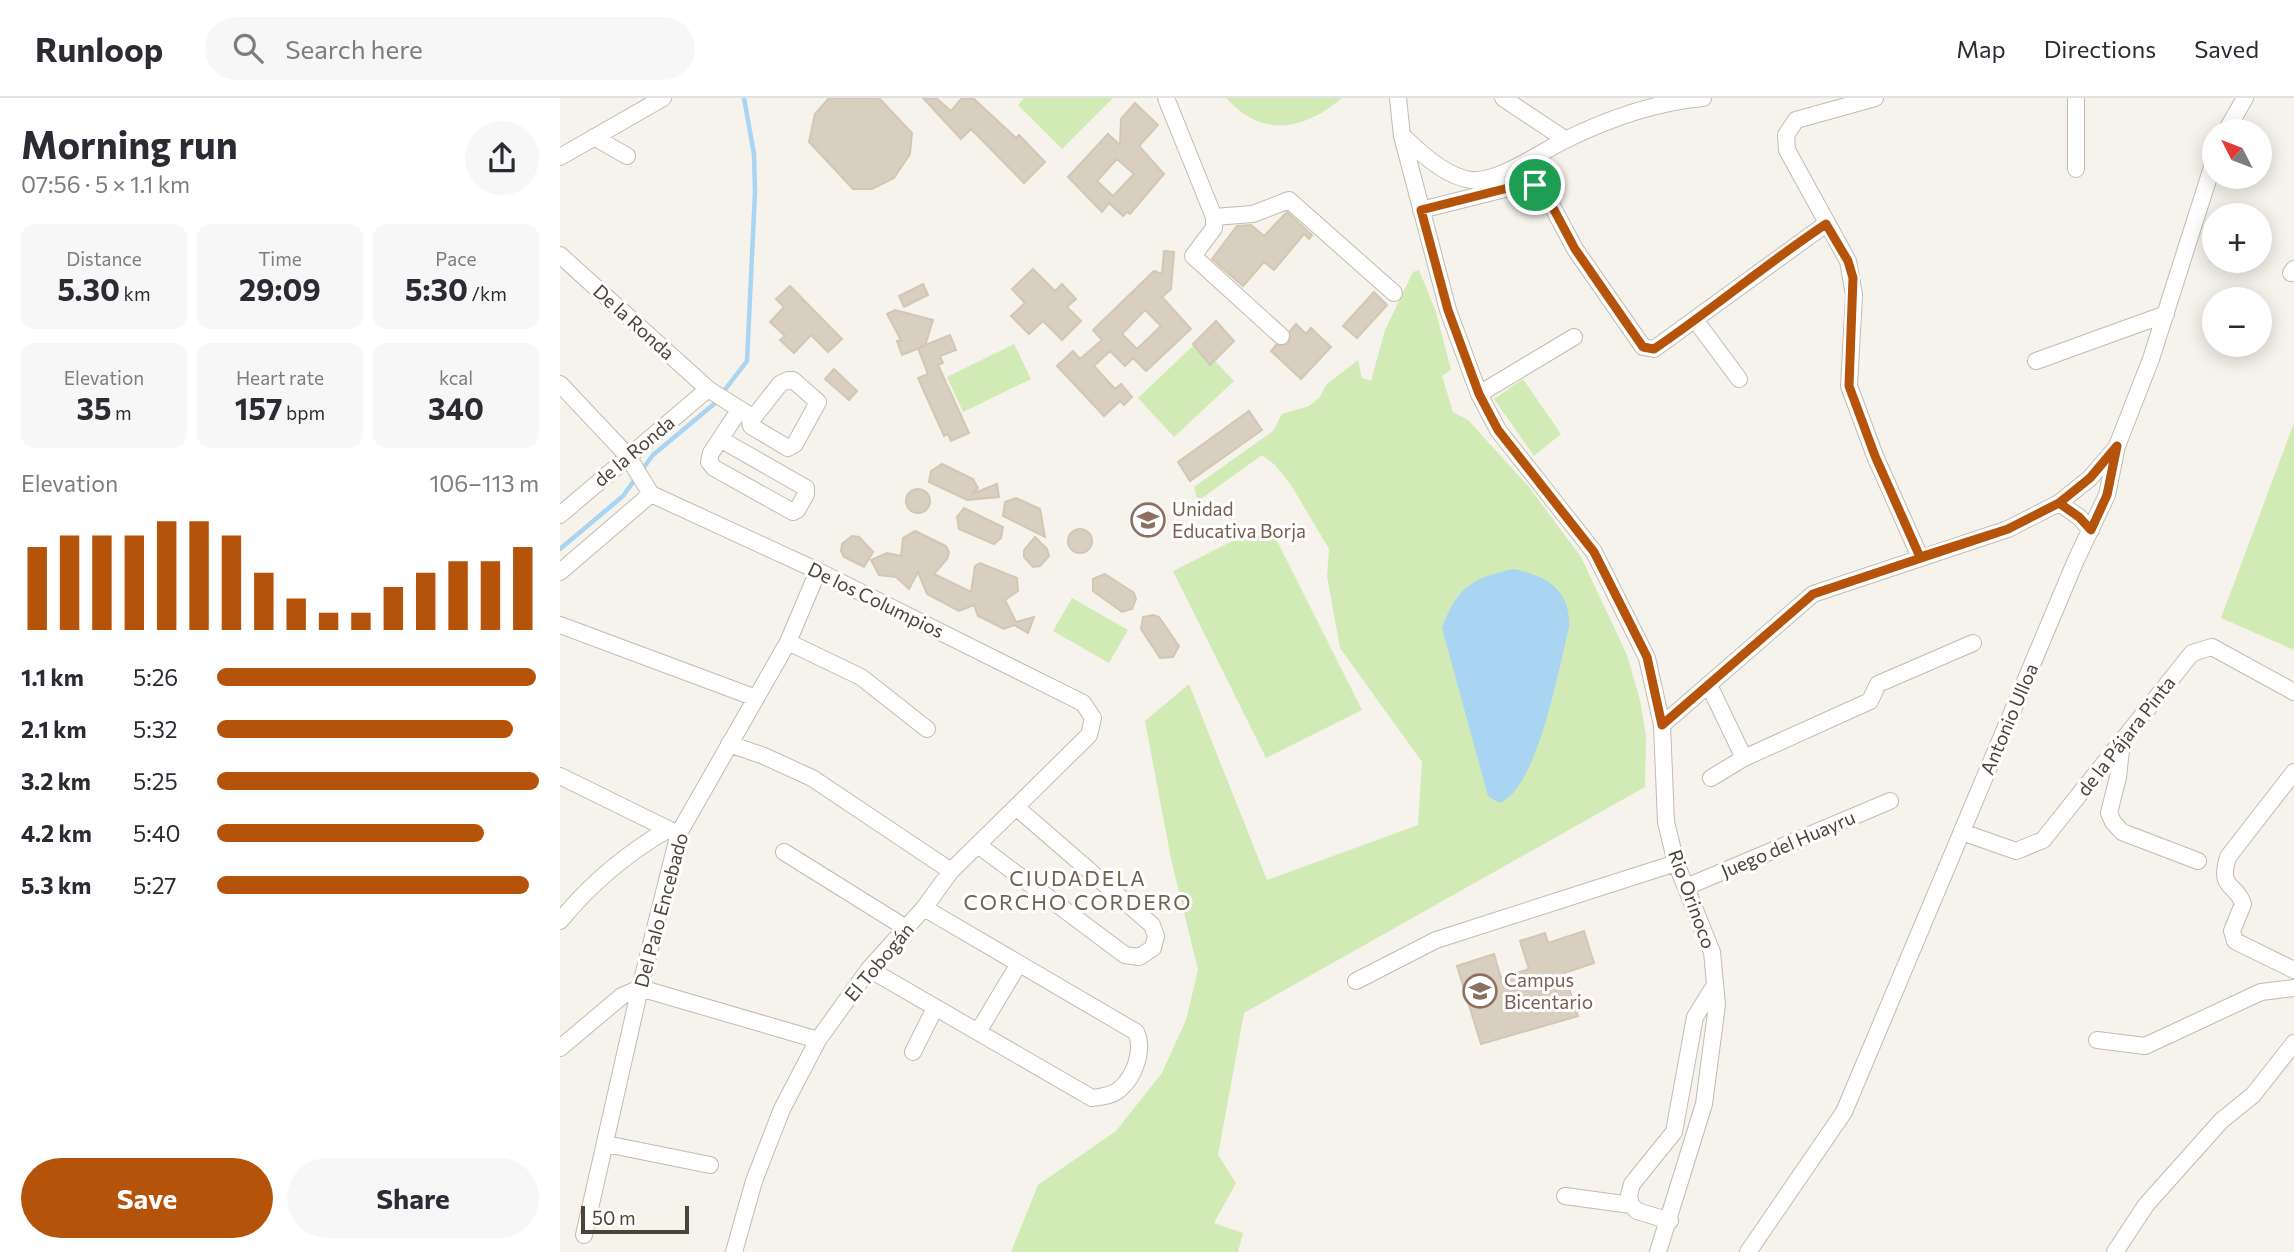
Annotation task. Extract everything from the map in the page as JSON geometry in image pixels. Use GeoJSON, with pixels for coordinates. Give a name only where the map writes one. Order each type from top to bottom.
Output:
{"type":"FeatureCollection","features":[{"type":"Feature","properties":{"kind":"street"},"geometry":{"type":"LineString","coordinates":[[560,157],[663,98]]}},
{"type":"Feature","properties":{"kind":"street"},"geometry":{"type":"LineString","coordinates":[[1166,98],[1214,217],[1214,228],[1193,256],[1280,336]]}},
{"type":"Feature","properties":{"kind":"street","name":"Rio Orinoco"},"geometry":{"type":"LineString","coordinates":[[1398,98],[1402,135],[1448,310],[1479,394],[1498,430],[1594,552],[1647,657],[1662,725],[1666,822],[1676,863],[1712,952],[1717,1005],[1704,1104],[1658,1252]]}},
{"type":"Feature","properties":{"kind":"street"},"geometry":{"type":"LineString","coordinates":[[1503,98],[1566,140]]}},
{"type":"Feature","properties":{"kind":"street"},"geometry":{"type":"LineString","coordinates":[[1402,135],[1429,158],[1471,180],[1516,167],[1566,140],[1669,99],[1703,98]]}},
{"type":"Feature","properties":{"kind":"street"},"geometry":{"type":"LineString","coordinates":[[1875,98],[1796,120],[1786,135],[1787,150],[1848,261],[1853,278],[1849,386],[1875,456],[1920,557]]}},
{"type":"Feature","properties":{"kind":"street"},"geometry":{"type":"LineString","coordinates":[[2076,98],[2076,169]]}},
{"type":"Feature","properties":{"kind":"street"},"geometry":{"type":"LineString","coordinates":[[2233,119],[2245,98]]}},
{"type":"Feature","properties":{"kind":"street"},"geometry":{"type":"LineString","coordinates":[[594,137],[627,156]]}},
{"type":"Feature","properties":{"kind":"street"},"geometry":{"type":"LineString","coordinates":[[1421,210],[1524,184],[1535,185],[1544,191],[1575,249],[1643,347],[1654,349],[1826,224]]}},
{"type":"Feature","properties":{"kind":"street","name":"Antonio Ulloa"},"geometry":{"type":"LineString","coordinates":[[1748,1252],[1844,1112],[2107,495],[2117,446],[2166,314],[2204,189]]}},
{"type":"Feature","properties":{"kind":"street"},"geometry":{"type":"LineString","coordinates":[[1214,217],[1253,214],[1289,201],[1394,293]]}},
{"type":"Feature","properties":{"kind":"street","name":"De la Ronda"},"geometry":{"type":"LineString","coordinates":[[560,255],[717,393],[746,413]]}},
{"type":"Feature","properties":{"kind":"street"},"geometry":{"type":"LineString","coordinates":[[2036,361],[2166,314]]}},
{"type":"Feature","properties":{"kind":"street"},"geometry":{"type":"LineString","coordinates":[[1696,321],[1739,379]]}},
{"type":"Feature","properties":{"kind":"street"},"geometry":{"type":"LineString","coordinates":[[1479,394],[1574,337]]}},
{"type":"Feature","properties":{"kind":"street"},"geometry":{"type":"LineString","coordinates":[[720,439],[806,488],[806,494],[797,510],[793,512],[714,468],[709,462],[720,439],[746,413],[780,384],[793,380],[818,402],[792,448],[751,426],[746,413]]}},
{"type":"Feature","properties":{"kind":"street"},"geometry":{"type":"LineString","coordinates":[[560,384],[630,460],[649,489],[560,572]]}},
{"type":"Feature","properties":{"kind":"street","name":"de la Ronda"},"geometry":{"type":"LineString","coordinates":[[560,514],[717,393]]}},
{"type":"Feature","properties":{"kind":"street"},"geometry":{"type":"LineString","coordinates":[[1662,725],[1813,594],[2008,529],[2059,503],[2090,478],[2117,446]]}},
{"type":"Feature","properties":{"kind":"street","name":"De los Columpios"},"geometry":{"type":"LineString","coordinates":[[649,489],[1083,703],[1093,718]]}},
{"type":"Feature","properties":{"kind":"street"},"geometry":{"type":"LineString","coordinates":[[2059,503],[2079,517],[2091,530]]}},
{"type":"Feature","properties":{"kind":"street","name":"Del Palo Encebado"},"geometry":{"type":"LineString","coordinates":[[584,1235],[673,831],[729,744],[788,642],[818,571]]}},
{"type":"Feature","properties":{"kind":"street"},"geometry":{"type":"LineString","coordinates":[[560,625],[756,698]]}},
{"type":"Feature","properties":{"kind":"street"},"geometry":{"type":"LineString","coordinates":[[788,642],[861,677],[927,729]]}},
{"type":"Feature","properties":{"kind":"street"},"geometry":{"type":"LineString","coordinates":[[1711,778],[1745,758],[1870,701],[1878,684],[1973,643]]}},
{"type":"Feature","properties":{"kind":"street","name":"de la Pájara Pinta"},"geometry":{"type":"LineString","coordinates":[[1962,832],[2016,851],[2031,848],[2043,840],[2192,653],[2202,647],[2213,646],[2294,692]]}},
{"type":"Feature","properties":{"kind":"street"},"geometry":{"type":"LineString","coordinates":[[1709,685],[1745,758]]}},
{"type":"Feature","properties":{"kind":"street","name":"El Tobogán"},"geometry":{"type":"LineString","coordinates":[[734,1252],[754,1181],[782,1109],[818,1040],[869,969],[924,908],[951,871],[1089,735],[1093,718]]}},
{"type":"Feature","properties":{"kind":"street"},"geometry":{"type":"LineString","coordinates":[[2122,741],[2119,777],[2109,813],[2113,822],[2122,832],[2198,861]]}},
{"type":"Feature","properties":{"kind":"street"},"geometry":{"type":"LineString","coordinates":[[729,744],[764,756],[812,778],[951,871]]}},
{"type":"Feature","properties":{"kind":"street"},"geometry":{"type":"LineString","coordinates":[[2294,772],[2228,857],[2224,868],[2228,886],[2243,904],[2232,931],[2235,941],[2294,970]]}},
{"type":"Feature","properties":{"kind":"street"},"geometry":{"type":"LineString","coordinates":[[560,776],[673,831]]}},
{"type":"Feature","properties":{"kind":"street","name":"Juego del Huayru"},"geometry":{"type":"LineString","coordinates":[[1686,887],[1890,801]]}},
{"type":"Feature","properties":{"kind":"street"},"geometry":{"type":"LineString","coordinates":[[978,845],[1125,955],[1139,957],[1153,947],[1156,936],[1152,925],[1016,807]]}},
{"type":"Feature","properties":{"kind":"street"},"geometry":{"type":"LineString","coordinates":[[560,922],[590,885],[634,849],[673,831]]}},
{"type":"Feature","properties":{"kind":"street"},"geometry":{"type":"LineString","coordinates":[[784,852],[906,928]]}},
{"type":"Feature","properties":{"kind":"street"},"geometry":{"type":"LineString","coordinates":[[1356,981],[1436,940],[1676,863]]}},
{"type":"Feature","properties":{"kind":"street"},"geometry":{"type":"LineString","coordinates":[[869,969],[1092,1098],[1107,1096],[1121,1089],[1140,1055],[1141,1043],[1136,1032],[924,908]]}},
{"type":"Feature","properties":{"kind":"street"},"geometry":{"type":"LineString","coordinates":[[978,1032],[1018,965]]}},
{"type":"Feature","properties":{"kind":"street"},"geometry":{"type":"LineString","coordinates":[[1670,1220],[1637,1211],[1631,1205],[1629,1195],[1632,1184],[1674,1132],[1695,1017],[1715,985]]}},
{"type":"Feature","properties":{"kind":"street"},"geometry":{"type":"LineString","coordinates":[[561,1049],[622,996],[640,988],[818,1040]]}},
{"type":"Feature","properties":{"kind":"street"},"geometry":{"type":"LineString","coordinates":[[2096,1040],[2145,1046],[2261,992],[2294,988]]}},
{"type":"Feature","properties":{"kind":"street"},"geometry":{"type":"LineString","coordinates":[[913,1052],[935,1008]]}},
{"type":"Feature","properties":{"kind":"street"},"geometry":{"type":"LineString","coordinates":[[2115,1252],[2146,1205],[2221,1121],[2253,1095],[2294,1043]]}},
{"type":"Feature","properties":{"kind":"street"},"geometry":{"type":"LineString","coordinates":[[606,1144],[710,1165]]}},
{"type":"Feature","properties":{"kind":"street"},"geometry":{"type":"LineString","coordinates":[[1565,1196],[1631,1205]]}},
{"type":"Feature","properties":{"kind":"green space"},"geometry":{"type":"Polygon","coordinates":[[[1024,98],[1113,98],[1062,149],[1018,105],[1024,98]]]}},
{"type":"Feature","properties":{"kind":"green space"},"geometry":{"type":"Polygon","coordinates":[[[1226,98],[1342,98],[1313,117],[1284,125],[1254,120],[1226,98]]]}},
{"type":"Feature","properties":{"kind":"green space"},"geometry":{"type":"Polygon","coordinates":[[[1419,270],[1436,312],[1451,370],[1442,376],[1453,412],[1468,420],[1529,487],[1581,557],[1627,655],[1640,700],[1646,736],[1645,787],[1244,1013],[1218,1155],[1236,1183],[1214,1223],[1243,1233],[1238,1252],[1011,1252],[1038,1185],[1116,1131],[1162,1073],[1186,1020],[1198,970],[1171,859],[1145,721],[1189,684],[1267,880],[1418,825],[1422,762],[1340,648],[1327,576],[1329,549],[1291,485],[1275,465],[1262,455],[1198,501],[1194,487],[1273,431],[1282,414],[1309,406],[1320,397],[1326,385],[1358,360],[1362,378],[1371,381],[1385,330],[1413,272],[1419,270]]]}},
{"type":"Feature","properties":{"kind":"green space"},"geometry":{"type":"Polygon","coordinates":[[[1197,342],[1234,381],[1174,437],[1138,398],[1197,342]]]}},
{"type":"Feature","properties":{"kind":"green space"},"geometry":{"type":"Polygon","coordinates":[[[1014,344],[1031,379],[963,412],[947,377],[1014,344]]]}},
{"type":"Feature","properties":{"kind":"green space"},"geometry":{"type":"Polygon","coordinates":[[[1523,379],[1561,434],[1534,456],[1494,399],[1523,379]]]}},
{"type":"Feature","properties":{"kind":"green space"},"geometry":{"type":"Polygon","coordinates":[[[2294,423],[2294,650],[2221,618],[2294,423]]]}},
{"type":"Feature","properties":{"kind":"green space"},"geometry":{"type":"Polygon","coordinates":[[[1268,523],[1362,710],[1266,758],[1173,571],[1268,523]]]}},
{"type":"Feature","properties":{"kind":"green space"},"geometry":{"type":"Polygon","coordinates":[[[1072,598],[1128,630],[1109,663],[1053,631],[1072,598]]]}},
{"type":"Feature","properties":{"kind":"water"},"geometry":{"type":"Polygon","coordinates":[[[1514,569],[1537,576],[1555,587],[1566,604],[1569,627],[1553,696],[1536,751],[1513,793],[1499,803],[1488,796],[1442,628],[1454,602],[1468,586],[1487,576],[1514,569]]]}},
{"type":"Feature","properties":{"kind":"building"},"geometry":{"type":"Polygon","coordinates":[[[829,98],[879,98],[912,133],[910,154],[894,178],[872,189],[853,189],[809,142],[815,114],[829,98]]]}},
{"type":"Feature","properties":{"kind":"building"},"geometry":{"type":"Polygon","coordinates":[[[923,98],[936,98],[951,111],[962,98],[973,98],[1016,138],[1019,135],[1045,162],[1024,183],[971,129],[961,139],[923,98]]]}},
{"type":"Feature","properties":{"kind":"building"},"geometry":{"type":"Polygon","coordinates":[[[1135,103],[1158,125],[1139,146],[1164,174],[1130,214],[1127,212],[1123,216],[1109,203],[1102,212],[1068,177],[1108,134],[1120,145],[1121,119],[1135,103]],[[1117,159],[1097,181],[1113,196],[1134,174],[1117,159]]]}},
{"type":"Feature","properties":{"kind":"building"},"geometry":{"type":"Polygon","coordinates":[[[1287,212],[1312,235],[1309,239],[1304,234],[1274,270],[1264,262],[1243,286],[1212,259],[1237,226],[1251,225],[1264,236],[1287,212]]]}},
{"type":"Feature","properties":{"kind":"building"},"geometry":{"type":"Polygon","coordinates":[[[1164,251],[1174,252],[1171,289],[1162,297],[1191,329],[1146,371],[1133,358],[1125,366],[1110,351],[1094,366],[1115,389],[1121,384],[1132,397],[1124,405],[1120,401],[1104,416],[1057,366],[1073,351],[1080,359],[1102,340],[1093,330],[1154,271],[1162,274],[1164,251]],[[1145,310],[1122,334],[1137,349],[1161,326],[1145,310]]]}},
{"type":"Feature","properties":{"kind":"building"},"geometry":{"type":"Polygon","coordinates":[[[1033,269],[1055,291],[1062,284],[1076,299],[1067,307],[1081,321],[1062,340],[1043,321],[1029,334],[1011,316],[1025,303],[1012,289],[1033,269]]]}},
{"type":"Feature","properties":{"kind":"building"},"geometry":{"type":"Polygon","coordinates":[[[923,284],[928,295],[904,307],[899,296],[923,284]]]}},
{"type":"Feature","properties":{"kind":"building"},"geometry":{"type":"Polygon","coordinates":[[[790,286],[842,339],[828,352],[811,335],[794,353],[780,340],[785,336],[770,322],[784,307],[776,299],[790,286]]]}},
{"type":"Feature","properties":{"kind":"building"},"geometry":{"type":"Polygon","coordinates":[[[1374,292],[1387,305],[1357,338],[1343,326],[1374,292]]]}},
{"type":"Feature","properties":{"kind":"building"},"geometry":{"type":"Polygon","coordinates":[[[895,310],[933,320],[925,346],[902,355],[897,341],[901,340],[887,314],[895,310]]]}},
{"type":"Feature","properties":{"kind":"building"},"geometry":{"type":"Polygon","coordinates":[[[1216,321],[1234,341],[1210,365],[1193,344],[1216,321]]]}},
{"type":"Feature","properties":{"kind":"building"},"geometry":{"type":"Polygon","coordinates":[[[1296,324],[1306,334],[1311,328],[1331,347],[1301,379],[1271,351],[1276,345],[1288,344],[1290,331],[1296,324]]]}},
{"type":"Feature","properties":{"kind":"building"},"geometry":{"type":"Polygon","coordinates":[[[950,335],[956,350],[940,356],[943,363],[938,365],[969,433],[951,441],[948,434],[944,436],[918,378],[928,374],[918,348],[950,335]]]}},
{"type":"Feature","properties":{"kind":"building"},"geometry":{"type":"Polygon","coordinates":[[[834,369],[857,391],[849,400],[825,379],[834,369]]]}},
{"type":"Feature","properties":{"kind":"building"},"geometry":{"type":"Polygon","coordinates":[[[1249,411],[1262,430],[1190,481],[1178,462],[1249,411]]]}},
{"type":"Feature","properties":{"kind":"building"},"geometry":{"type":"Polygon","coordinates":[[[942,464],[973,479],[978,488],[972,494],[997,484],[999,497],[967,500],[929,482],[931,471],[942,464]]]}},
{"type":"Feature","properties":{"kind":"building"},"geometry":{"type":"Polygon","coordinates":[[[918,489],[927,492],[930,501],[927,510],[918,513],[909,510],[906,501],[909,492],[918,489]]]}},
{"type":"Feature","properties":{"kind":"building"},"geometry":{"type":"Polygon","coordinates":[[[1016,498],[1040,509],[1045,537],[1003,516],[1005,502],[1016,498]]]}},
{"type":"Feature","properties":{"kind":"building"},"geometry":{"type":"Polygon","coordinates":[[[964,508],[1003,527],[1001,538],[994,544],[959,529],[957,517],[964,508]]]}},
{"type":"Feature","properties":{"kind":"building"},"geometry":{"type":"Polygon","coordinates":[[[1080,529],[1089,532],[1092,541],[1089,550],[1080,553],[1071,550],[1068,541],[1071,532],[1080,529]]]}},
{"type":"Feature","properties":{"kind":"building"},"geometry":{"type":"Polygon","coordinates":[[[915,531],[946,546],[949,552],[947,559],[934,574],[971,592],[975,566],[980,563],[1017,578],[1018,591],[1005,600],[1016,622],[1034,617],[1028,633],[1014,625],[1004,629],[978,616],[974,605],[959,611],[927,594],[918,572],[909,589],[896,577],[879,575],[871,560],[887,553],[901,556],[903,538],[915,531]]]}},
{"type":"Feature","properties":{"kind":"building"},"geometry":{"type":"Polygon","coordinates":[[[852,536],[859,537],[873,552],[864,567],[844,557],[841,551],[842,544],[852,536]]]}},
{"type":"Feature","properties":{"kind":"building"},"geometry":{"type":"Polygon","coordinates":[[[1035,537],[1047,549],[1049,556],[1040,566],[1033,567],[1024,557],[1024,550],[1035,537]]]}},
{"type":"Feature","properties":{"kind":"building"},"geometry":{"type":"Polygon","coordinates":[[[1105,574],[1134,593],[1136,599],[1132,609],[1122,612],[1093,591],[1093,579],[1105,574]]]}},
{"type":"Feature","properties":{"kind":"building"},"geometry":{"type":"Polygon","coordinates":[[[1143,617],[1159,617],[1179,646],[1173,657],[1160,658],[1141,629],[1143,617]]]}},
{"type":"Feature","properties":{"kind":"building"},"geometry":{"type":"Polygon","coordinates":[[[1584,931],[1594,963],[1564,973],[1578,1016],[1481,1044],[1457,966],[1494,954],[1501,978],[1529,969],[1520,941],[1545,933],[1548,943],[1584,931]]]}},
{"type":"Feature","properties":{"kind":"waterway"},"geometry":{"type":"LineString","coordinates":[[641,471],[653,455],[714,404],[747,361],[755,192],[754,154],[744,98]]}},
{"type":"Feature","properties":{"kind":"waterway"},"geometry":{"type":"LineString","coordinates":[[560,549],[623,496],[636,478]]}},
{"type":"Feature","properties":{"kind":"place","name":"Unidad Educativa Borja"},"geometry":{"type":"Point","coordinates":[1148,520]}},
{"type":"Feature","properties":{"kind":"place","name":"Campus Bicentario"},"geometry":{"type":"Point","coordinates":[1480,991]}},
{"type":"Feature","properties":{"kind":"district","name":"CIUDADELA CORCHO CORDERO"},"geometry":{"type":"Point","coordinates":[1078,891]}},
{"type":"Feature","properties":{"kind":"route"},"geometry":{"type":"LineString","coordinates":[[1535,185],[1524,184],[1421,210],[1448,310],[1479,394],[1498,430],[1594,552],[1647,657],[1662,725],[1755,641],[1813,594],[2008,529],[2059,503],[2090,478],[2117,446],[2107,495],[2091,530],[2079,517],[2059,503],[2008,529],[1920,557],[1875,456],[1849,386],[1853,278],[1848,261],[1826,224],[1796,244],[1724,301],[1654,349],[1649,349],[1643,347],[1575,249],[1544,191],[1535,185]]}}]}
